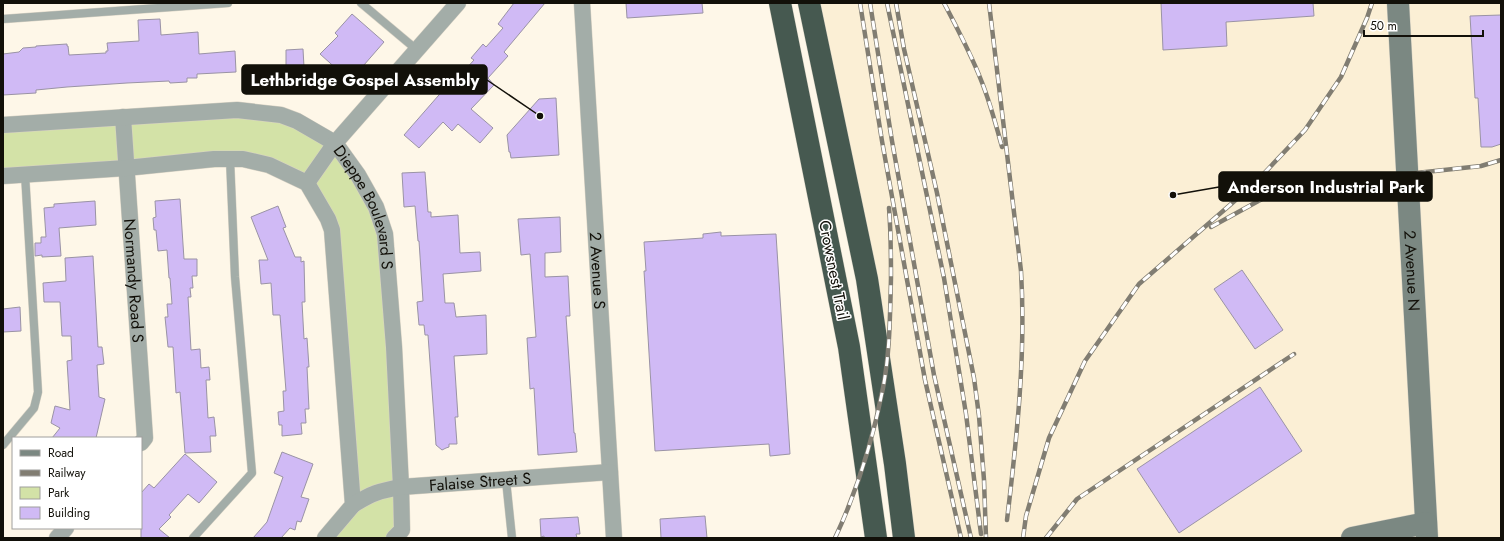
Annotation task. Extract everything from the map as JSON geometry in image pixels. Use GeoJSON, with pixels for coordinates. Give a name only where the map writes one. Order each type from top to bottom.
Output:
{"type":"FeatureCollection","features":[{"type":"Feature","properties":{"kind":"highway","name":"Crowsnest Trail"},"geometry":{"type":"LineString","coordinates":[[780,3],[849,347],[876,538]]}},
{"type":"Feature","properties":{"kind":"highway","name":"Crowsnest Trail"},"geometry":{"type":"LineString","coordinates":[[809,3],[867,279],[895,464],[904,538]]}},
{"type":"Feature","properties":{"kind":"street"},"geometry":{"type":"LineString","coordinates":[[3,176],[126,168],[214,159],[242,159],[269,165],[307,183],[335,143],[458,3]]}},
{"type":"Feature","properties":{"kind":"street","name":"2 Avenue S"},"geometry":{"type":"LineString","coordinates":[[582,3],[614,538]]}},
{"type":"Feature","properties":{"kind":"street","name":"2 Avenue N"},"geometry":{"type":"LineString","coordinates":[[1398,3],[1426,530]]}},
{"type":"Feature","properties":{"kind":"street","name":"Dieppe Boulevard S"},"geometry":{"type":"LineString","coordinates":[[3,125],[237,110],[281,115],[297,121],[335,143],[358,175],[376,207],[385,234],[394,347],[401,488],[402,530],[394,538]]}},
{"type":"Feature","properties":{"kind":"street","name":"Normandy Road S"},"geometry":{"type":"LineString","coordinates":[[124,117],[126,168],[145,438],[142,442]]}},
{"type":"Feature","properties":{"kind":"street","name":"Dieppe Boulevard S"},"geometry":{"type":"LineString","coordinates":[[307,183],[328,219],[332,230],[354,505]]}},
{"type":"Feature","properties":{"kind":"street","name":"Falaise Street S"},"geometry":{"type":"LineString","coordinates":[[354,505],[370,494],[384,490],[610,472]]}},
{"type":"Feature","properties":{"kind":"street"},"geometry":{"type":"LineString","coordinates":[[325,538],[354,505]]}},
{"type":"Feature","properties":{"kind":"street"},"geometry":{"type":"LineString","coordinates":[[57,538],[65,529]]}},
{"type":"Feature","properties":{"kind":"street"},"geometry":{"type":"LineString","coordinates":[[1352,538],[1426,530]]}},
{"type":"Feature","properties":{"kind":"lane"},"geometry":{"type":"LineString","coordinates":[[3,19],[228,3]]}},
{"type":"Feature","properties":{"kind":"lane"},"geometry":{"type":"LineString","coordinates":[[361,3],[417,50]]}},
{"type":"Feature","properties":{"kind":"lane"},"geometry":{"type":"LineString","coordinates":[[193,538],[252,472],[235,277],[230,159]]}},
{"type":"Feature","properties":{"kind":"lane"},"geometry":{"type":"LineString","coordinates":[[3,445],[34,408],[38,392],[25,174]]}},
{"type":"Feature","properties":{"kind":"lane"},"geometry":{"type":"LineString","coordinates":[[506,480],[512,538]]}},
{"type":"Feature","properties":{"kind":"shaded area"},"geometry":{"type":"Polygon","coordinates":[[[808,3],[1501,3],[1501,538],[904,538],[808,3]]]}},
{"type":"Feature","properties":{"kind":"green space"},"geometry":{"type":"Polygon","coordinates":[[[261,112],[335,143],[376,207],[394,347],[394,538],[325,538],[353,505],[332,230],[307,183],[269,165],[3,176],[3,125],[261,112]]]}},
{"type":"Feature","properties":{"kind":"building"},"geometry":{"type":"Polygon","coordinates":[[[514,3],[545,3],[504,52],[508,56],[488,78],[494,85],[471,109],[493,128],[480,143],[458,124],[452,131],[443,122],[419,148],[404,135],[452,80],[454,82],[474,60],[471,58],[483,44],[486,47],[503,28],[498,24],[514,3]]]}},
{"type":"Feature","properties":{"kind":"building"},"geometry":{"type":"Polygon","coordinates":[[[626,3],[702,3],[703,13],[627,18],[626,3]]]}},
{"type":"Feature","properties":{"kind":"building"},"geometry":{"type":"Polygon","coordinates":[[[1161,3],[1313,3],[1314,16],[1226,22],[1227,46],[1163,50],[1161,3]]]}},
{"type":"Feature","properties":{"kind":"building"},"geometry":{"type":"Polygon","coordinates":[[[352,14],[384,42],[350,81],[320,54],[338,36],[335,33],[352,14]]]}},
{"type":"Feature","properties":{"kind":"building"},"geometry":{"type":"Polygon","coordinates":[[[1501,15],[1501,144],[1492,147],[1481,147],[1478,98],[1475,98],[1470,16],[1501,15]]]}},
{"type":"Feature","properties":{"kind":"building"},"geometry":{"type":"Polygon","coordinates":[[[160,19],[161,35],[198,32],[199,54],[235,51],[236,72],[197,74],[197,78],[187,78],[187,82],[170,83],[169,81],[67,87],[36,90],[36,93],[3,95],[3,54],[19,52],[23,48],[67,44],[69,55],[106,53],[106,51],[108,51],[107,43],[139,41],[138,20],[160,19]]]}},
{"type":"Feature","properties":{"kind":"building"},"geometry":{"type":"Polygon","coordinates":[[[303,49],[304,67],[286,68],[286,50],[303,49]]]}},
{"type":"Feature","properties":{"kind":"building"},"geometry":{"type":"Polygon","coordinates":[[[556,98],[559,155],[511,158],[507,135],[539,99],[556,98]]]}},
{"type":"Feature","properties":{"kind":"building"},"geometry":{"type":"Polygon","coordinates":[[[425,172],[428,212],[431,212],[431,217],[458,215],[460,253],[480,252],[481,271],[443,274],[445,303],[454,303],[456,317],[486,315],[487,354],[454,356],[458,417],[455,417],[457,444],[449,444],[449,447],[442,450],[436,445],[428,335],[425,335],[424,325],[419,325],[417,302],[423,301],[415,206],[404,207],[402,173],[425,172]]]}},
{"type":"Feature","properties":{"kind":"building"},"geometry":{"type":"Polygon","coordinates":[[[180,199],[184,259],[197,259],[197,276],[192,276],[193,288],[190,288],[191,297],[188,297],[191,350],[200,349],[201,368],[209,367],[210,380],[206,380],[208,418],[214,417],[216,436],[210,436],[211,452],[185,453],[180,392],[176,393],[173,347],[168,347],[165,317],[168,317],[167,304],[172,304],[167,250],[158,251],[153,218],[156,217],[155,201],[180,199]]]}},
{"type":"Feature","properties":{"kind":"building"},"geometry":{"type":"Polygon","coordinates":[[[95,201],[96,225],[59,228],[61,256],[35,256],[35,243],[41,243],[41,237],[46,237],[44,208],[54,207],[54,204],[95,201]]]}},
{"type":"Feature","properties":{"kind":"building"},"geometry":{"type":"Polygon","coordinates":[[[278,206],[286,227],[283,228],[295,257],[301,257],[301,262],[304,261],[305,302],[302,302],[304,339],[307,338],[309,367],[307,367],[309,409],[305,409],[306,423],[301,423],[302,434],[282,436],[282,425],[279,425],[278,412],[284,411],[283,391],[286,391],[280,315],[273,315],[271,283],[261,284],[259,260],[268,260],[251,217],[278,206]]]}},
{"type":"Feature","properties":{"kind":"building"},"geometry":{"type":"Polygon","coordinates":[[[560,217],[561,252],[545,253],[545,277],[568,276],[570,316],[566,316],[574,433],[577,452],[538,455],[534,388],[530,389],[527,338],[536,337],[530,254],[521,255],[518,219],[560,217]]]}},
{"type":"Feature","properties":{"kind":"building"},"geometry":{"type":"Polygon","coordinates":[[[721,232],[721,236],[776,234],[790,454],[770,456],[769,444],[655,451],[644,271],[646,271],[644,242],[703,238],[703,234],[721,232]]]}},
{"type":"Feature","properties":{"kind":"building"},"geometry":{"type":"Polygon","coordinates":[[[93,256],[98,347],[102,347],[104,364],[97,365],[99,397],[105,399],[96,437],[53,437],[60,428],[51,423],[55,406],[70,410],[67,361],[72,360],[71,336],[62,336],[60,302],[44,302],[43,283],[66,281],[65,258],[93,256]]]}},
{"type":"Feature","properties":{"kind":"building"},"geometry":{"type":"Polygon","coordinates":[[[1242,270],[1283,330],[1255,349],[1214,289],[1242,270]]]}},
{"type":"Feature","properties":{"kind":"building"},"geometry":{"type":"Polygon","coordinates":[[[20,307],[21,331],[3,332],[3,309],[20,307]]]}},
{"type":"Feature","properties":{"kind":"building"},"geometry":{"type":"Polygon","coordinates":[[[1260,387],[1302,451],[1179,533],[1137,469],[1260,387]]]}},
{"type":"Feature","properties":{"kind":"building"},"geometry":{"type":"Polygon","coordinates":[[[282,452],[313,464],[301,497],[309,499],[301,522],[297,521],[295,530],[290,528],[281,538],[253,538],[267,522],[283,477],[274,473],[282,452]]]}},
{"type":"Feature","properties":{"kind":"building"},"geometry":{"type":"Polygon","coordinates":[[[185,454],[217,482],[199,503],[188,494],[169,515],[171,517],[159,529],[170,538],[141,538],[142,492],[149,484],[154,488],[185,454]]]}},
{"type":"Feature","properties":{"kind":"building"},"geometry":{"type":"Polygon","coordinates":[[[705,516],[707,538],[661,538],[660,519],[705,516]]]}},
{"type":"Feature","properties":{"kind":"building"},"geometry":{"type":"Polygon","coordinates":[[[578,517],[580,534],[576,534],[577,538],[541,537],[540,519],[578,517]]]}},
{"type":"Feature","properties":{"kind":"railway"},"geometry":{"type":"LineString","coordinates":[[860,3],[882,141],[925,380],[961,538]]}},
{"type":"Feature","properties":{"kind":"railway"},"geometry":{"type":"LineString","coordinates":[[870,3],[892,141],[934,375],[971,538]]}},
{"type":"Feature","properties":{"kind":"railway"},"geometry":{"type":"LineString","coordinates":[[887,3],[944,278],[966,414],[981,534]]}},
{"type":"Feature","properties":{"kind":"railway"},"geometry":{"type":"LineString","coordinates":[[896,3],[904,49],[937,193],[974,378],[979,416],[984,480],[986,538]]}},
{"type":"Feature","properties":{"kind":"railway"},"geometry":{"type":"LineString","coordinates":[[944,3],[981,80],[1002,147]]}},
{"type":"Feature","properties":{"kind":"railway"},"geometry":{"type":"LineString","coordinates":[[989,3],[1021,271],[1022,333],[1020,396],[1007,520]]}},
{"type":"Feature","properties":{"kind":"railway"},"geometry":{"type":"LineString","coordinates":[[1023,538],[1026,516],[1049,438],[1085,361],[1139,284],[1253,185],[1305,130],[1341,77],[1372,3]]}},
{"type":"Feature","properties":{"kind":"railway"},"geometry":{"type":"LineString","coordinates":[[1211,227],[1262,199],[1326,180],[1407,174],[1481,166],[1501,160]]}},
{"type":"Feature","properties":{"kind":"railway"},"geometry":{"type":"LineString","coordinates":[[835,538],[864,464],[883,388],[887,361],[891,278],[891,235],[889,208]]}},
{"type":"Feature","properties":{"kind":"railway"},"geometry":{"type":"LineString","coordinates":[[1046,538],[1077,499],[1294,354]]}},
{"type":"Feature","properties":{"kind":"place","name":"Lethbridge Gospel Assembly"},"geometry":{"type":"Point","coordinates":[540,116]}},
{"type":"Feature","properties":{"kind":"place","name":"Anderson Industrial Park"},"geometry":{"type":"Point","coordinates":[1173,195]}}]}
